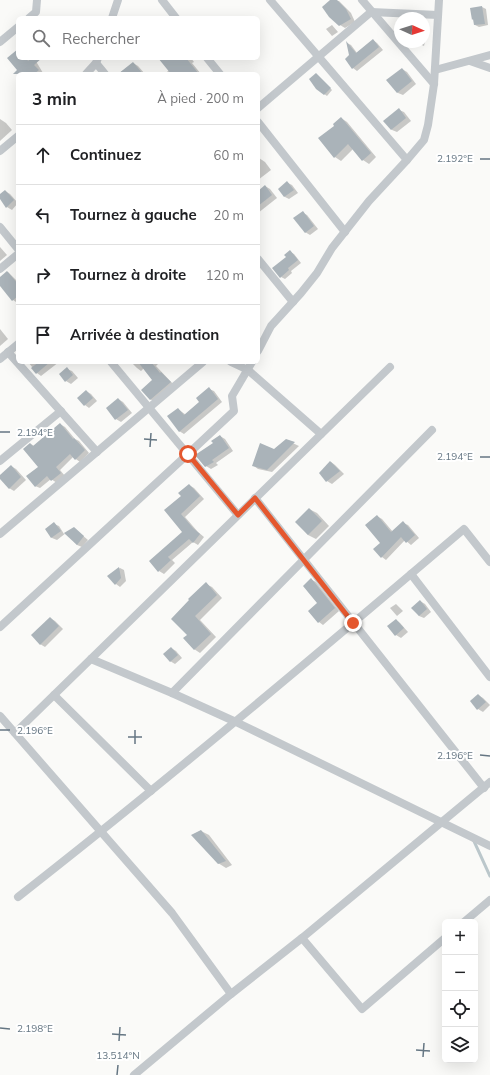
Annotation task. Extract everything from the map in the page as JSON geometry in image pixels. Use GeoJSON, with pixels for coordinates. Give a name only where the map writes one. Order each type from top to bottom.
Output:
{"type":"FeatureCollection","features":[{"type":"Feature","properties":{"kind":"street"},"geometry":{"type":"LineString","coordinates":[[31,16],[36,12],[37,0]]}},
{"type":"Feature","properties":{"kind":"street"},"geometry":{"type":"LineString","coordinates":[[113,16],[118,0]]}},
{"type":"Feature","properties":{"kind":"street"},"geometry":{"type":"LineString","coordinates":[[162,0],[174,16]]}},
{"type":"Feature","properties":{"kind":"street"},"geometry":{"type":"LineString","coordinates":[[270,0],[407,160]]}},
{"type":"Feature","properties":{"kind":"street"},"geometry":{"type":"LineString","coordinates":[[362,0],[434,84]]}},
{"type":"Feature","properties":{"kind":"street"},"geometry":{"type":"LineString","coordinates":[[260,347],[271,326],[317,273],[332,248],[369,201],[420,145],[426,135],[434,84],[439,0]]}},
{"type":"Feature","properties":{"kind":"street"},"geometry":{"type":"LineString","coordinates":[[260,106],[371,12],[438,15]]}},
{"type":"Feature","properties":{"kind":"street"},"geometry":{"type":"LineString","coordinates":[[0,42],[16,29]]}},
{"type":"Feature","properties":{"kind":"street"},"geometry":{"type":"LineString","coordinates":[[435,70],[490,55]]}},
{"type":"Feature","properties":{"kind":"street"},"geometry":{"type":"LineString","coordinates":[[88,72],[97,60],[104,72]]}},
{"type":"Feature","properties":{"kind":"street"},"geometry":{"type":"LineString","coordinates":[[209,60],[218,72]]}},
{"type":"Feature","properties":{"kind":"street"},"geometry":{"type":"LineString","coordinates":[[470,61],[490,68]]}},
{"type":"Feature","properties":{"kind":"street"},"geometry":{"type":"LineString","coordinates":[[260,125],[345,232]]}},
{"type":"Feature","properties":{"kind":"street"},"geometry":{"type":"LineString","coordinates":[[0,151],[16,138]]}},
{"type":"Feature","properties":{"kind":"street"},"geometry":{"type":"LineString","coordinates":[[0,227],[16,247]]}},
{"type":"Feature","properties":{"kind":"street"},"geometry":{"type":"LineString","coordinates":[[0,269],[16,256]]}},
{"type":"Feature","properties":{"kind":"street"},"geometry":{"type":"LineString","coordinates":[[260,261],[293,302]]}},
{"type":"Feature","properties":{"kind":"street"},"geometry":{"type":"LineString","coordinates":[[0,359],[16,346]]}},
{"type":"Feature","properties":{"kind":"street"},"geometry":{"type":"LineString","coordinates":[[8,352],[16,361]]}},
{"type":"Feature","properties":{"kind":"street"},"geometry":{"type":"LineString","coordinates":[[19,364],[97,452]]}},
{"type":"Feature","properties":{"kind":"street"},"geometry":{"type":"LineString","coordinates":[[114,364],[238,515]]}},
{"type":"Feature","properties":{"kind":"street"},"geometry":{"type":"LineString","coordinates":[[0,534],[200,364]]}},
{"type":"Feature","properties":{"kind":"street"},"geometry":{"type":"LineString","coordinates":[[236,364],[248,370],[321,434]]}},
{"type":"Feature","properties":{"kind":"street"},"geometry":{"type":"LineString","coordinates":[[0,627],[234,411],[232,396],[251,364]]}},
{"type":"Feature","properties":{"kind":"street"},"geometry":{"type":"LineString","coordinates":[[15,733],[390,367]]}},
{"type":"Feature","properties":{"kind":"street"},"geometry":{"type":"LineString","coordinates":[[0,461],[61,411]]}},
{"type":"Feature","properties":{"kind":"street"},"geometry":{"type":"LineString","coordinates":[[172,693],[432,430]]}},
{"type":"Feature","properties":{"kind":"street"},"geometry":{"type":"LineString","coordinates":[[134,1075],[487,785],[353,623],[255,498]]}},
{"type":"Feature","properties":{"kind":"street"},"geometry":{"type":"LineString","coordinates":[[18,897],[101,832],[236,722],[464,529],[490,562]]}},
{"type":"Feature","properties":{"kind":"street"},"geometry":{"type":"LineString","coordinates":[[411,574],[490,677]]}},
{"type":"Feature","properties":{"kind":"street"},"geometry":{"type":"LineString","coordinates":[[90,659],[172,693],[236,722],[490,846]]}},
{"type":"Feature","properties":{"kind":"street"},"geometry":{"type":"LineString","coordinates":[[54,695],[151,791]]}},
{"type":"Feature","properties":{"kind":"street"},"geometry":{"type":"LineString","coordinates":[[0,716],[172,913],[231,994]]}},
{"type":"Feature","properties":{"kind":"street"},"geometry":{"type":"LineString","coordinates":[[468,919],[490,900]]}},
{"type":"Feature","properties":{"kind":"street"},"geometry":{"type":"LineString","coordinates":[[302,938],[362,1009],[442,941]]}},
{"type":"Feature","properties":{"kind":"building"},"geometry":{"type":"Polygon","coordinates":[[[330,0],[337,0],[346,9],[351,19],[339,26],[329,17],[322,7],[330,0]]]}},
{"type":"Feature","properties":{"kind":"building"},"geometry":{"type":"Polygon","coordinates":[[[482,6],[485,24],[474,25],[470,8],[482,6]]]}},
{"type":"Feature","properties":{"kind":"building"},"geometry":{"type":"Polygon","coordinates":[[[373,39],[379,47],[352,69],[345,59],[349,55],[346,41],[356,53],[373,39]]]}},
{"type":"Feature","properties":{"kind":"building"},"geometry":{"type":"Polygon","coordinates":[[[16,51],[16,60],[40,60],[34,65],[39,70],[36,72],[16,72],[16,74],[13,74],[17,70],[7,58],[16,51]]]}},
{"type":"Feature","properties":{"kind":"building"},"geometry":{"type":"Polygon","coordinates":[[[160,60],[188,60],[197,72],[169,72],[160,60]]]}},
{"type":"Feature","properties":{"kind":"building"},"geometry":{"type":"Polygon","coordinates":[[[133,62],[141,72],[120,72],[133,62]]]}},
{"type":"Feature","properties":{"kind":"building"},"geometry":{"type":"Polygon","coordinates":[[[402,68],[412,81],[397,93],[386,80],[402,68]]]}},
{"type":"Feature","properties":{"kind":"building"},"geometry":{"type":"Polygon","coordinates":[[[316,73],[331,88],[324,95],[316,89],[309,79],[316,73]]]}},
{"type":"Feature","properties":{"kind":"building"},"geometry":{"type":"Polygon","coordinates":[[[399,108],[406,118],[391,130],[383,121],[399,108]]]}},
{"type":"Feature","properties":{"kind":"building"},"geometry":{"type":"Polygon","coordinates":[[[341,117],[371,153],[362,161],[348,144],[334,158],[318,138],[334,126],[333,124],[341,117]]]}},
{"type":"Feature","properties":{"kind":"building"},"geometry":{"type":"Polygon","coordinates":[[[287,181],[294,190],[284,197],[278,189],[287,181]]]}},
{"type":"Feature","properties":{"kind":"building"},"geometry":{"type":"Polygon","coordinates":[[[265,185],[272,195],[260,204],[260,189],[265,185]]]}},
{"type":"Feature","properties":{"kind":"building"},"geometry":{"type":"Polygon","coordinates":[[[5,190],[14,200],[6,208],[0,199],[0,194],[5,190]]]}},
{"type":"Feature","properties":{"kind":"building"},"geometry":{"type":"Polygon","coordinates":[[[303,211],[314,226],[305,233],[293,218],[303,211]]]}},
{"type":"Feature","properties":{"kind":"building"},"geometry":{"type":"Polygon","coordinates":[[[290,250],[298,260],[288,268],[289,270],[280,278],[272,268],[286,257],[284,255],[290,250]]]}},
{"type":"Feature","properties":{"kind":"building"},"geometry":{"type":"Polygon","coordinates":[[[7,271],[16,282],[16,298],[12,301],[0,286],[0,277],[7,271]]]}},
{"type":"Feature","properties":{"kind":"building"},"geometry":{"type":"Polygon","coordinates":[[[36,364],[48,364],[36,374],[31,368],[36,364]]]}},
{"type":"Feature","properties":{"kind":"building"},"geometry":{"type":"Polygon","coordinates":[[[140,364],[153,364],[160,373],[161,372],[171,382],[150,400],[141,390],[152,380],[140,364]]]}},
{"type":"Feature","properties":{"kind":"building"},"geometry":{"type":"Polygon","coordinates":[[[67,367],[73,375],[65,382],[59,374],[67,367]]]}},
{"type":"Feature","properties":{"kind":"building"},"geometry":{"type":"Polygon","coordinates":[[[209,387],[218,399],[179,432],[167,416],[178,408],[184,415],[199,402],[196,398],[209,387]]]}},
{"type":"Feature","properties":{"kind":"building"},"geometry":{"type":"Polygon","coordinates":[[[86,390],[93,398],[84,406],[77,398],[86,390]]]}},
{"type":"Feature","properties":{"kind":"building"},"geometry":{"type":"Polygon","coordinates":[[[118,398],[128,410],[115,420],[106,408],[118,398]]]}},
{"type":"Feature","properties":{"kind":"building"},"geometry":{"type":"Polygon","coordinates":[[[60,423],[73,439],[74,438],[85,450],[75,460],[70,454],[56,467],[61,473],[51,481],[47,476],[35,487],[26,476],[38,467],[23,449],[30,443],[33,446],[60,423]]]}},
{"type":"Feature","properties":{"kind":"building"},"geometry":{"type":"Polygon","coordinates":[[[220,435],[229,448],[212,460],[214,462],[205,467],[195,455],[213,443],[211,441],[220,435]]]}},
{"type":"Feature","properties":{"kind":"building"},"geometry":{"type":"Polygon","coordinates":[[[286,439],[295,442],[267,470],[252,466],[260,443],[274,449],[286,439]]]}},
{"type":"Feature","properties":{"kind":"building"},"geometry":{"type":"Polygon","coordinates":[[[330,461],[340,471],[326,482],[319,473],[330,461]]]}},
{"type":"Feature","properties":{"kind":"building"},"geometry":{"type":"Polygon","coordinates":[[[11,465],[21,477],[9,489],[0,479],[0,475],[11,465]]]}},
{"type":"Feature","properties":{"kind":"building"},"geometry":{"type":"Polygon","coordinates":[[[189,484],[200,496],[181,514],[200,534],[193,543],[189,539],[168,557],[171,560],[158,572],[149,561],[182,532],[164,510],[181,496],[178,493],[189,484]]]}},
{"type":"Feature","properties":{"kind":"building"},"geometry":{"type":"Polygon","coordinates":[[[309,508],[322,521],[308,535],[295,522],[309,508]]]}},
{"type":"Feature","properties":{"kind":"building"},"geometry":{"type":"Polygon","coordinates":[[[377,515],[391,532],[403,521],[415,535],[406,543],[401,537],[381,558],[373,549],[380,543],[365,525],[377,515]]]}},
{"type":"Feature","properties":{"kind":"building"},"geometry":{"type":"Polygon","coordinates":[[[54,522],[61,531],[51,538],[45,529],[54,522]]]}},
{"type":"Feature","properties":{"kind":"building"},"geometry":{"type":"Polygon","coordinates":[[[74,527],[84,536],[77,545],[64,533],[74,527]]]}},
{"type":"Feature","properties":{"kind":"building"},"geometry":{"type":"Polygon","coordinates":[[[119,567],[121,578],[115,585],[107,576],[119,567]]]}},
{"type":"Feature","properties":{"kind":"building"},"geometry":{"type":"Polygon","coordinates":[[[311,578],[335,608],[318,623],[308,611],[317,603],[303,586],[311,578]]]}},
{"type":"Feature","properties":{"kind":"building"},"geometry":{"type":"Polygon","coordinates":[[[206,582],[217,595],[195,616],[211,634],[194,650],[183,638],[187,635],[171,619],[189,600],[188,599],[206,582]]]}},
{"type":"Feature","properties":{"kind":"building"},"geometry":{"type":"Polygon","coordinates":[[[420,600],[427,609],[419,616],[411,608],[420,600]]]}},
{"type":"Feature","properties":{"kind":"building"},"geometry":{"type":"Polygon","coordinates":[[[50,617],[59,626],[40,645],[31,635],[50,617]]]}},
{"type":"Feature","properties":{"kind":"building"},"geometry":{"type":"Polygon","coordinates":[[[396,619],[404,628],[395,636],[387,626],[396,619]]]}},
{"type":"Feature","properties":{"kind":"building"},"geometry":{"type":"Polygon","coordinates":[[[171,647],[178,655],[170,662],[163,654],[171,647]]]}},
{"type":"Feature","properties":{"kind":"building"},"geometry":{"type":"Polygon","coordinates":[[[478,694],[486,702],[477,710],[470,701],[478,694]]]}},
{"type":"Feature","properties":{"kind":"building"},"geometry":{"type":"Polygon","coordinates":[[[201,830],[226,861],[218,864],[191,835],[201,830]]]}},
{"type":"Feature","properties":{"kind":"waterway"},"geometry":{"type":"LineString","coordinates":[[473,839],[490,876]]}},
{"type":"Feature","properties":{"kind":"route"},"geometry":{"type":"LineString","coordinates":[[188,454],[238,515],[255,498],[353,623]]}}]}
